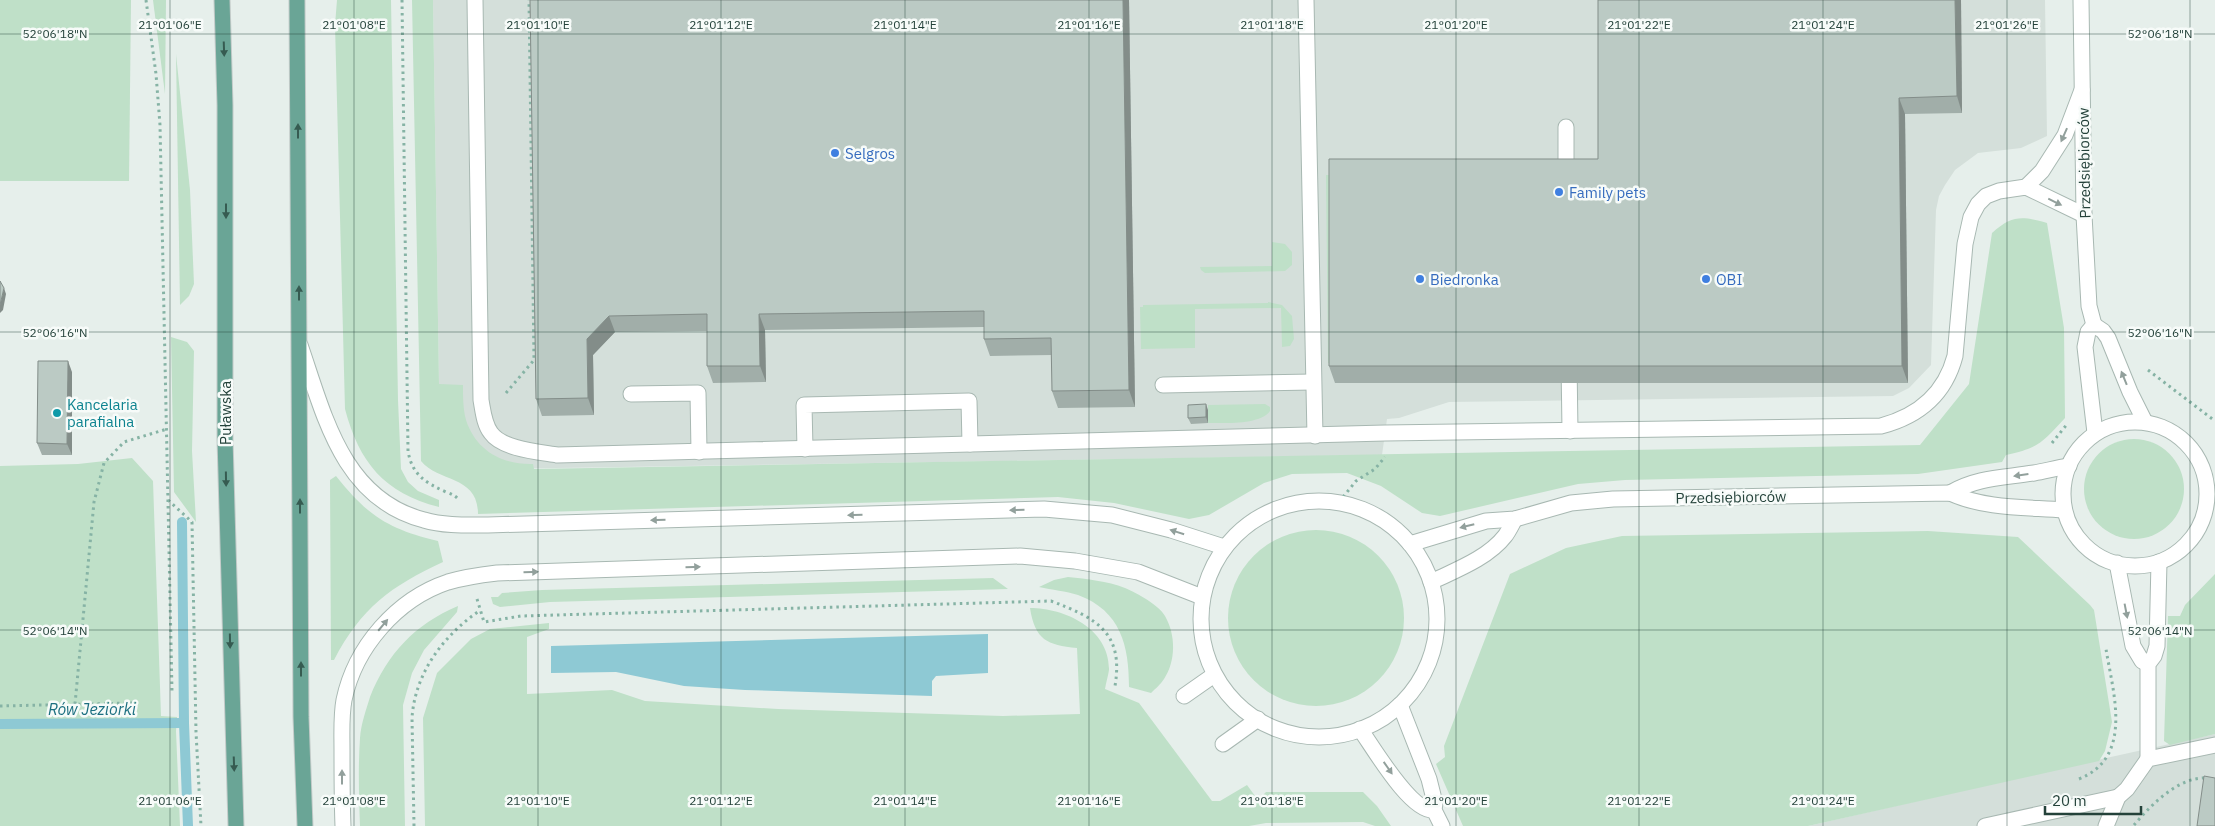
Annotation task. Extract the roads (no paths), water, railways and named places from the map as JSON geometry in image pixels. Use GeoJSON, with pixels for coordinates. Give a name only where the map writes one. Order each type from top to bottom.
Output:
{"type":"FeatureCollection","features":[{"type":"Feature","properties":{"kind":"main road","name":"Puławska"},"geometry":{"type":"LineString","coordinates":[[222,0],[225,134],[225,439],[236,826]]}},
{"type":"Feature","properties":{"kind":"main road"},"geometry":{"type":"LineString","coordinates":[[297,0],[301,708],[305,826]]}},
{"type":"Feature","properties":{"kind":"street"},"geometry":{"type":"LineString","coordinates":[[475,0],[481,400],[484,418],[492,434],[503,444],[557,455],[1394,433],[1881,426],[1911,416],[1922,408],[1943,385],[1951,372],[1955,356],[1967,232],[1974,210],[1986,196],[1999,191],[2026,187],[2084,215]]}},
{"type":"Feature","properties":{"kind":"street"},"geometry":{"type":"LineString","coordinates":[[1306,0],[1315,436]]}},
{"type":"Feature","properties":{"kind":"street","name":"Przedsiębiorców"},"geometry":{"type":"LineString","coordinates":[[2081,0],[2084,215],[2089,306],[2094,326]]}},
{"type":"Feature","properties":{"kind":"street"},"geometry":{"type":"LineString","coordinates":[[2026,187],[2042,171],[2065,135],[2082,90]]}},
{"type":"Feature","properties":{"kind":"street"},"geometry":{"type":"LineString","coordinates":[[1566,127],[1566,195]]}},
{"type":"Feature","properties":{"kind":"street"},"geometry":{"type":"LineString","coordinates":[[2095,433],[2085,347],[2088,332],[2094,326],[2103,331],[2108,338],[2130,392],[2145,422]]}},
{"type":"Feature","properties":{"kind":"street"},"geometry":{"type":"LineString","coordinates":[[299,342],[332,437],[344,460],[366,488],[390,506],[423,520],[446,524],[488,525],[1044,509],[1112,515],[1149,524],[1224,547]]}},
{"type":"Feature","properties":{"kind":"street"},"geometry":{"type":"LineString","coordinates":[[1569,343],[1570,431]]}},
{"type":"Feature","properties":{"kind":"street"},"geometry":{"type":"LineString","coordinates":[[1162,384],[1313,382]]}},
{"type":"Feature","properties":{"kind":"street"},"geometry":{"type":"LineString","coordinates":[[631,394],[698,392],[699,452]]}},
{"type":"Feature","properties":{"kind":"street"},"geometry":{"type":"LineString","coordinates":[[805,449],[804,405],[970,401],[970,444]]}},
{"type":"Feature","properties":{"kind":"street"},"geometry":{"type":"LineString","coordinates":[[2145,422],[2162,427],[2177,435],[2190,447],[2209,471],[2211,510],[2188,543],[2175,554],[2159,562],[2142,565],[2117,563],[2093,552],[2080,541],[2070,526],[2064,510],[2063,492],[2069,466],[2082,445],[2095,433],[2111,425],[2145,422]]}},
{"type":"Feature","properties":{"kind":"street","name":"Przedsiębiorców"},"geometry":{"type":"LineString","coordinates":[[1950,493],[1966,484],[1982,480],[2069,466]]}},
{"type":"Feature","properties":{"kind":"street","name":"Przedsiębiorców"},"geometry":{"type":"LineString","coordinates":[[1410,544],[1486,521],[1515,519],[1571,503],[1613,499],[1950,493],[1981,504],[2064,510]]}},
{"type":"Feature","properties":{"kind":"street"},"geometry":{"type":"LineString","coordinates":[[1314,500],[1339,502],[1364,509],[1386,521],[1410,544],[1421,558],[1431,582],[1437,608],[1436,635],[1432,652],[1417,685],[1400,705],[1378,721],[1353,732],[1326,737],[1299,736],[1274,728],[1258,720],[1230,697],[1214,675],[1204,650],[1200,623],[1202,596],[1210,571],[1224,547],[1242,528],[1265,513],[1289,504],[1314,500]]}},
{"type":"Feature","properties":{"kind":"street"},"geometry":{"type":"LineString","coordinates":[[1431,582],[1457,570],[1494,548],[1506,536],[1515,519]]}},
{"type":"Feature","properties":{"kind":"street"},"geometry":{"type":"LineString","coordinates":[[342,826],[342,726],[344,700],[353,672],[366,647],[385,622],[418,596],[446,583],[469,576],[1020,556],[1075,561],[1138,572],[1202,596]]}},
{"type":"Feature","properties":{"kind":"street"},"geometry":{"type":"LineString","coordinates":[[2106,826],[2118,797],[2127,789],[2148,759],[2148,664],[2154,656],[2157,646],[2159,562]]}},
{"type":"Feature","properties":{"kind":"street"},"geometry":{"type":"LineString","coordinates":[[2117,563],[2133,646],[2142,661],[2148,664]]}},
{"type":"Feature","properties":{"kind":"street"},"geometry":{"type":"LineString","coordinates":[[1184,696],[1214,675]]}},
{"type":"Feature","properties":{"kind":"street"},"geometry":{"type":"LineString","coordinates":[[1400,705],[1431,786],[1435,803],[1434,810],[1442,826]]}},
{"type":"Feature","properties":{"kind":"street"},"geometry":{"type":"LineString","coordinates":[[1223,744],[1258,720]]}},
{"type":"Feature","properties":{"kind":"street"},"geometry":{"type":"LineString","coordinates":[[1360,729],[1412,800],[1426,810],[1434,810]]}},
{"type":"Feature","properties":{"kind":"street"},"geometry":{"type":"LineString","coordinates":[[2148,759],[2215,745]]}},
{"type":"Feature","properties":{"kind":"street"},"geometry":{"type":"LineString","coordinates":[[1985,826],[2118,797]]}},
{"type":"Feature","properties":{"kind":"water"},"geometry":{"type":"Polygon","coordinates":[[[988,634],[988,673],[936,676],[932,681],[932,696],[745,690],[684,686],[616,672],[551,673],[551,646],[988,634]]]}},
{"type":"Feature","properties":{"kind":"waterway"},"geometry":{"type":"LineString","coordinates":[[182,522],[184,723],[188,826]]}},
{"type":"Feature","properties":{"kind":"waterway","name":"Rów Jeziorki"},"geometry":{"type":"LineString","coordinates":[[0,724],[184,723]]}},
{"type":"Feature","properties":{"kind":"place","name":"Selgros"},"geometry":{"type":"Point","coordinates":[835,153]}},
{"type":"Feature","properties":{"kind":"place","name":"Family pets"},"geometry":{"type":"Point","coordinates":[1559,192]}},
{"type":"Feature","properties":{"kind":"place","name":"Biedronka"},"geometry":{"type":"Point","coordinates":[1420,279]}},
{"type":"Feature","properties":{"kind":"place","name":"OBI"},"geometry":{"type":"Point","coordinates":[1706,279]}},
{"type":"Feature","properties":{"kind":"place","name":"Kancelaria parafialna"},"geometry":{"type":"Point","coordinates":[57,413]}}]}
